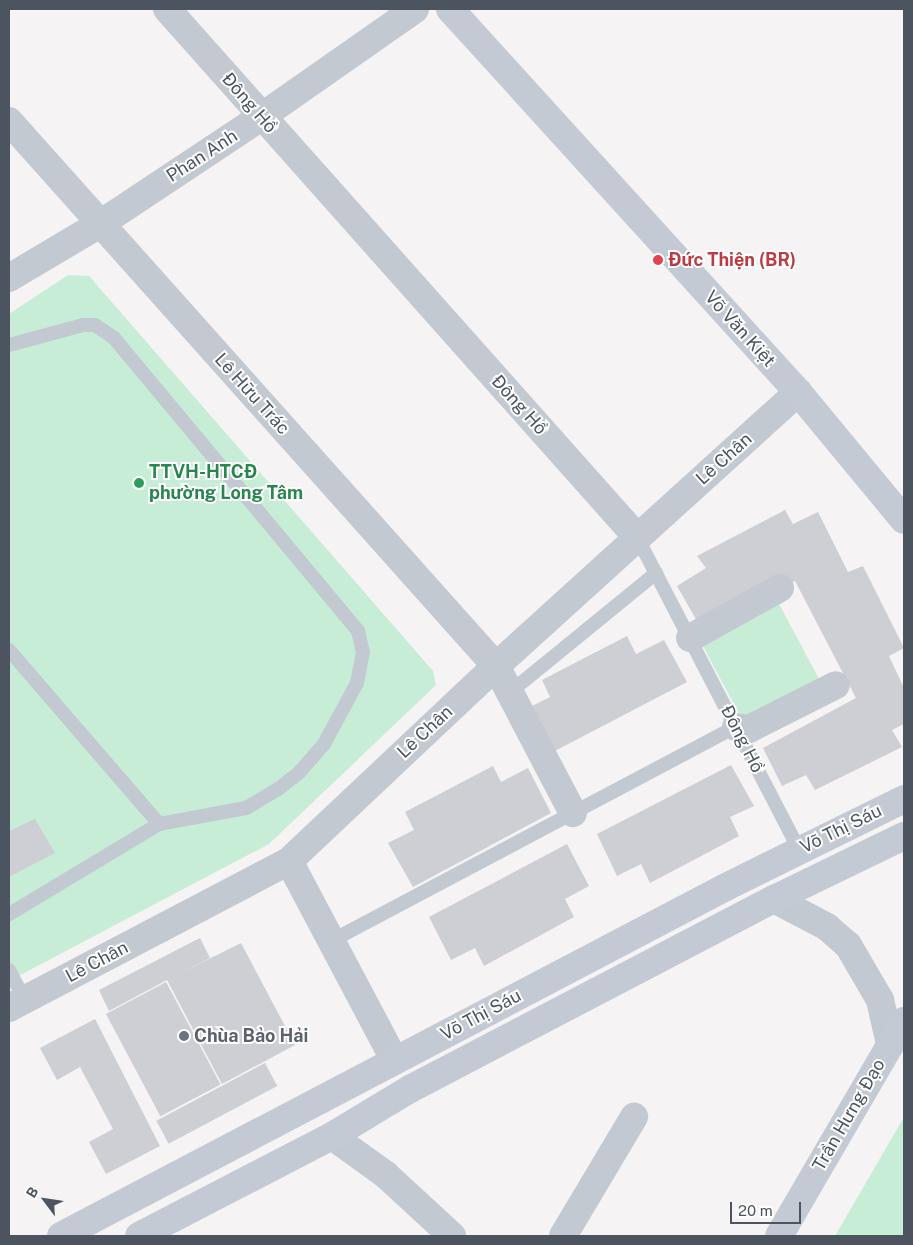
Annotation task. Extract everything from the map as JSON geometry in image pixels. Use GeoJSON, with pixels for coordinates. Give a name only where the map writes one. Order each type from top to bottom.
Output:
{"type":"FeatureCollection","features":[{"type":"Feature","properties":{"kind":"main road","name":"Võ Văn Kiệt"},"geometry":{"type":"LineString","coordinates":[[450,9],[798,392],[904,520]]}},
{"type":"Feature","properties":{"kind":"main road","name":"Võ Thị Sáu"},"geometry":{"type":"LineString","coordinates":[[61,1236],[799,849],[904,799]]}},
{"type":"Feature","properties":{"kind":"main road","name":"Võ Thị Sáu"},"geometry":{"type":"LineString","coordinates":[[139,1236],[332,1136],[410,1089],[774,899],[904,836]]}},
{"type":"Feature","properties":{"kind":"main road","name":"Trần Hưng Đạo"},"geometry":{"type":"LineString","coordinates":[[779,1236],[904,1021]]}},
{"type":"Feature","properties":{"kind":"street","name":"Đông Hồ"},"geometry":{"type":"LineString","coordinates":[[167,9],[261,117],[637,537]]}},
{"type":"Feature","properties":{"kind":"street","name":"Phan Anh"},"geometry":{"type":"LineString","coordinates":[[9,278],[100,224],[261,117],[415,9]]}},
{"type":"Feature","properties":{"kind":"street","name":"Lê Hữu Trác"},"geometry":{"type":"LineString","coordinates":[[9,121],[496,666],[572,813]]}},
{"type":"Feature","properties":{"kind":"street","name":"Lê Chân"},"geometry":{"type":"LineString","coordinates":[[17,1004],[289,861],[496,666],[798,392]]}},
{"type":"Feature","properties":{"kind":"street"},"geometry":{"type":"LineString","coordinates":[[690,638],[780,588]]}},
{"type":"Feature","properties":{"kind":"street"},"geometry":{"type":"LineString","coordinates":[[736,727],[749,729],[836,685]]}},
{"type":"Feature","properties":{"kind":"street"},"geometry":{"type":"LineString","coordinates":[[289,861],[395,1061]]}},
{"type":"Feature","properties":{"kind":"street"},"geometry":{"type":"LineString","coordinates":[[774,899],[827,927],[848,945],[864,966],[880,1000],[890,1044]]}},
{"type":"Feature","properties":{"kind":"street"},"geometry":{"type":"LineString","coordinates":[[563,1236],[634,1117]]}},
{"type":"Feature","properties":{"kind":"street"},"geometry":{"type":"LineString","coordinates":[[332,1136],[386,1175],[452,1236]]}},
{"type":"Feature","properties":{"kind":"lane"},"geometry":{"type":"LineString","coordinates":[[9,345],[83,325],[95,325],[114,338],[358,631],[363,652],[357,683],[324,744],[300,772],[246,808],[159,824],[9,914]]}},
{"type":"Feature","properties":{"kind":"lane","name":"Đông Hồ"},"geometry":{"type":"LineString","coordinates":[[637,537],[799,849]]}},
{"type":"Feature","properties":{"kind":"lane"},"geometry":{"type":"LineString","coordinates":[[509,693],[656,573]]}},
{"type":"Feature","properties":{"kind":"lane"},"geometry":{"type":"LineString","coordinates":[[9,650],[159,824]]}},
{"type":"Feature","properties":{"kind":"lane"},"geometry":{"type":"LineString","coordinates":[[331,941],[736,727]]}},
{"type":"Feature","properties":{"kind":"lane"},"geometry":{"type":"LineString","coordinates":[[9,970],[17,1004]]}},
{"type":"Feature","properties":{"kind":"green space","name":"TTVH-HTCĐ phường Long Tâm"},"geometry":{"type":"Polygon","coordinates":[[[68,275],[89,276],[433,671],[436,685],[269,844],[9,981],[9,314],[68,275]]]}},
{"type":"Feature","properties":{"kind":"green space"},"geometry":{"type":"Polygon","coordinates":[[[777,600],[821,682],[744,723],[700,641],[777,600]]]}},
{"type":"Feature","properties":{"kind":"green space"},"geometry":{"type":"Polygon","coordinates":[[[904,1117],[904,1236],[835,1236],[904,1117]]]}},
{"type":"Feature","properties":{"kind":"building"},"geometry":{"type":"Polygon","coordinates":[[[785,510],[793,524],[818,512],[848,572],[863,566],[904,648],[889,656],[904,688],[904,724],[892,730],[902,747],[815,790],[806,775],[782,786],[763,748],[856,698],[795,581],[701,628],[677,586],[706,568],[697,556],[785,510]]]}},
{"type":"Feature","properties":{"kind":"building"},"geometry":{"type":"Polygon","coordinates":[[[627,636],[636,654],[664,640],[687,682],[551,753],[526,709],[550,697],[542,680],[627,636]]]}},
{"type":"Feature","properties":{"kind":"building"},"geometry":{"type":"Polygon","coordinates":[[[731,765],[754,806],[730,817],[739,836],[650,883],[641,864],[617,876],[597,834],[731,765]]]}},
{"type":"Feature","properties":{"kind":"building"},"geometry":{"type":"Polygon","coordinates":[[[493,766],[501,782],[528,768],[551,813],[413,887],[388,843],[414,830],[405,812],[493,766]]]}},
{"type":"Feature","properties":{"kind":"building"},"geometry":{"type":"Polygon","coordinates":[[[35,819],[55,853],[9,877],[9,831],[35,819]]]}},
{"type":"Feature","properties":{"kind":"building"},"geometry":{"type":"Polygon","coordinates":[[[567,844],[589,886],[565,899],[574,917],[484,966],[475,948],[451,960],[429,917],[567,844]]]}},
{"type":"Feature","properties":{"kind":"building"},"geometry":{"type":"Polygon","coordinates":[[[200,938],[210,958],[179,974],[241,943],[295,1045],[222,1084],[167,980],[109,1011],[99,990],[200,938]]]}},
{"type":"Feature","properties":{"kind":"building"},"geometry":{"type":"Polygon","coordinates":[[[166,982],[220,1084],[160,1116],[106,1014],[166,982]]]}},
{"type":"Feature","properties":{"kind":"building"},"geometry":{"type":"Polygon","coordinates":[[[95,1019],[160,1146],[106,1174],[89,1142],[113,1129],[80,1067],[57,1080],[40,1048],[95,1019]]]}},
{"type":"Feature","properties":{"kind":"building"},"geometry":{"type":"Polygon","coordinates":[[[265,1063],[277,1086],[169,1144],[156,1121],[265,1063]]]}},
{"type":"Feature","properties":{"kind":"place","name":"Đức Thiện (BR)"},"geometry":{"type":"Point","coordinates":[658,260]}},
{"type":"Feature","properties":{"kind":"place","name":"TTVH-HTCĐ phường Long Tâm"},"geometry":{"type":"Point","coordinates":[139,483]}},
{"type":"Feature","properties":{"kind":"place","name":"Chùa Bảo Hải"},"geometry":{"type":"Point","coordinates":[184,1036]}}]}
